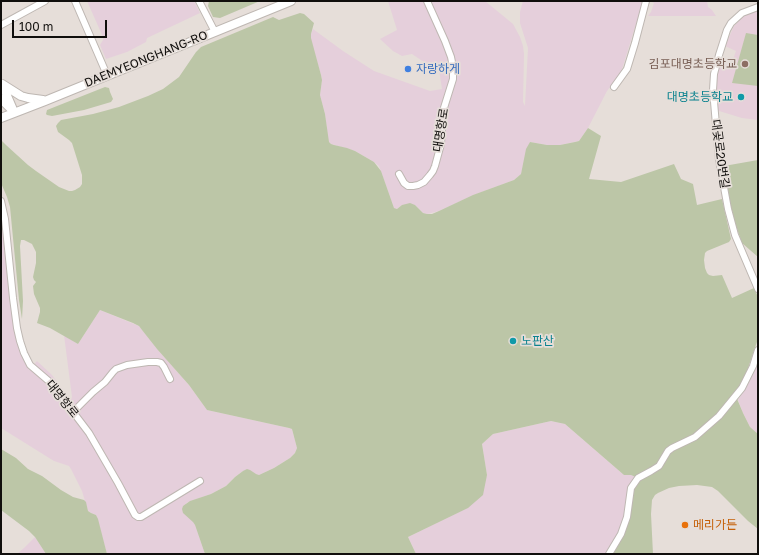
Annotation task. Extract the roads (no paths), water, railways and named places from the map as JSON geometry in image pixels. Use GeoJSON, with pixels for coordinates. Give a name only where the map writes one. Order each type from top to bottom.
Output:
{"type":"FeatureCollection","features":[{"type":"Feature","properties":{"kind":"main road","name":"DAEMYEONGHANG-RO"},"geometry":{"type":"LineString","coordinates":[[1,118],[291,1]]}},
{"type":"Feature","properties":{"kind":"main road"},"geometry":{"type":"LineString","coordinates":[[2,83],[21,96],[45,101]]}},
{"type":"Feature","properties":{"kind":"main road"},"geometry":{"type":"LineString","coordinates":[[2,83],[14,112]]}},
{"type":"Feature","properties":{"kind":"main road"},"geometry":{"type":"LineString","coordinates":[[1,99],[14,112]]}},
{"type":"Feature","properties":{"kind":"street"},"geometry":{"type":"LineString","coordinates":[[1,25],[45,1]]}},
{"type":"Feature","properties":{"kind":"street"},"geometry":{"type":"LineString","coordinates":[[75,1],[107,75]]}},
{"type":"Feature","properties":{"kind":"street"},"geometry":{"type":"LineString","coordinates":[[199,1],[215,32]]}},
{"type":"Feature","properties":{"kind":"street","name":"대명항로"},"geometry":{"type":"LineString","coordinates":[[399,174],[404,183],[408,186],[413,186],[424,182],[433,171],[441,144],[443,111],[453,79],[453,67],[445,41],[427,1]]}},
{"type":"Feature","properties":{"kind":"street"},"geometry":{"type":"LineString","coordinates":[[614,87],[627,69],[646,1]]}},
{"type":"Feature","properties":{"kind":"street","name":"대곶로20번길"},"geometry":{"type":"LineString","coordinates":[[758,7],[742,13],[731,23],[727,30],[714,74],[713,90],[719,160],[728,209],[735,234],[758,289]]}},
{"type":"Feature","properties":{"kind":"street","name":"대명항로"},"geometry":{"type":"LineString","coordinates":[[1,201],[5,219],[13,298],[20,341],[30,365],[51,383],[89,433],[99,448],[135,515],[141,517],[200,481]]}},
{"type":"Feature","properties":{"kind":"street"},"geometry":{"type":"LineString","coordinates":[[610,554],[621,534],[627,517],[631,488],[638,478],[659,466],[672,448],[695,438],[719,416],[742,388],[753,366],[758,350]]}},
{"type":"Feature","properties":{"kind":"street"},"geometry":{"type":"LineString","coordinates":[[73,412],[102,385],[116,369],[127,365],[148,362],[161,363],[170,379]]}},
{"type":"Feature","properties":{"kind":"place","name":"김포대명초등학교"},"geometry":{"type":"Point","coordinates":[745,64]}},
{"type":"Feature","properties":{"kind":"place","name":"자랑하게"},"geometry":{"type":"Point","coordinates":[408,69]}},
{"type":"Feature","properties":{"kind":"place","name":"대명초등학교"},"geometry":{"type":"Point","coordinates":[741,97]}},
{"type":"Feature","properties":{"kind":"place","name":"노판산"},"geometry":{"type":"Point","coordinates":[513,341]}},
{"type":"Feature","properties":{"kind":"place","name":"메리가든"},"geometry":{"type":"Point","coordinates":[685,525]}}]}
